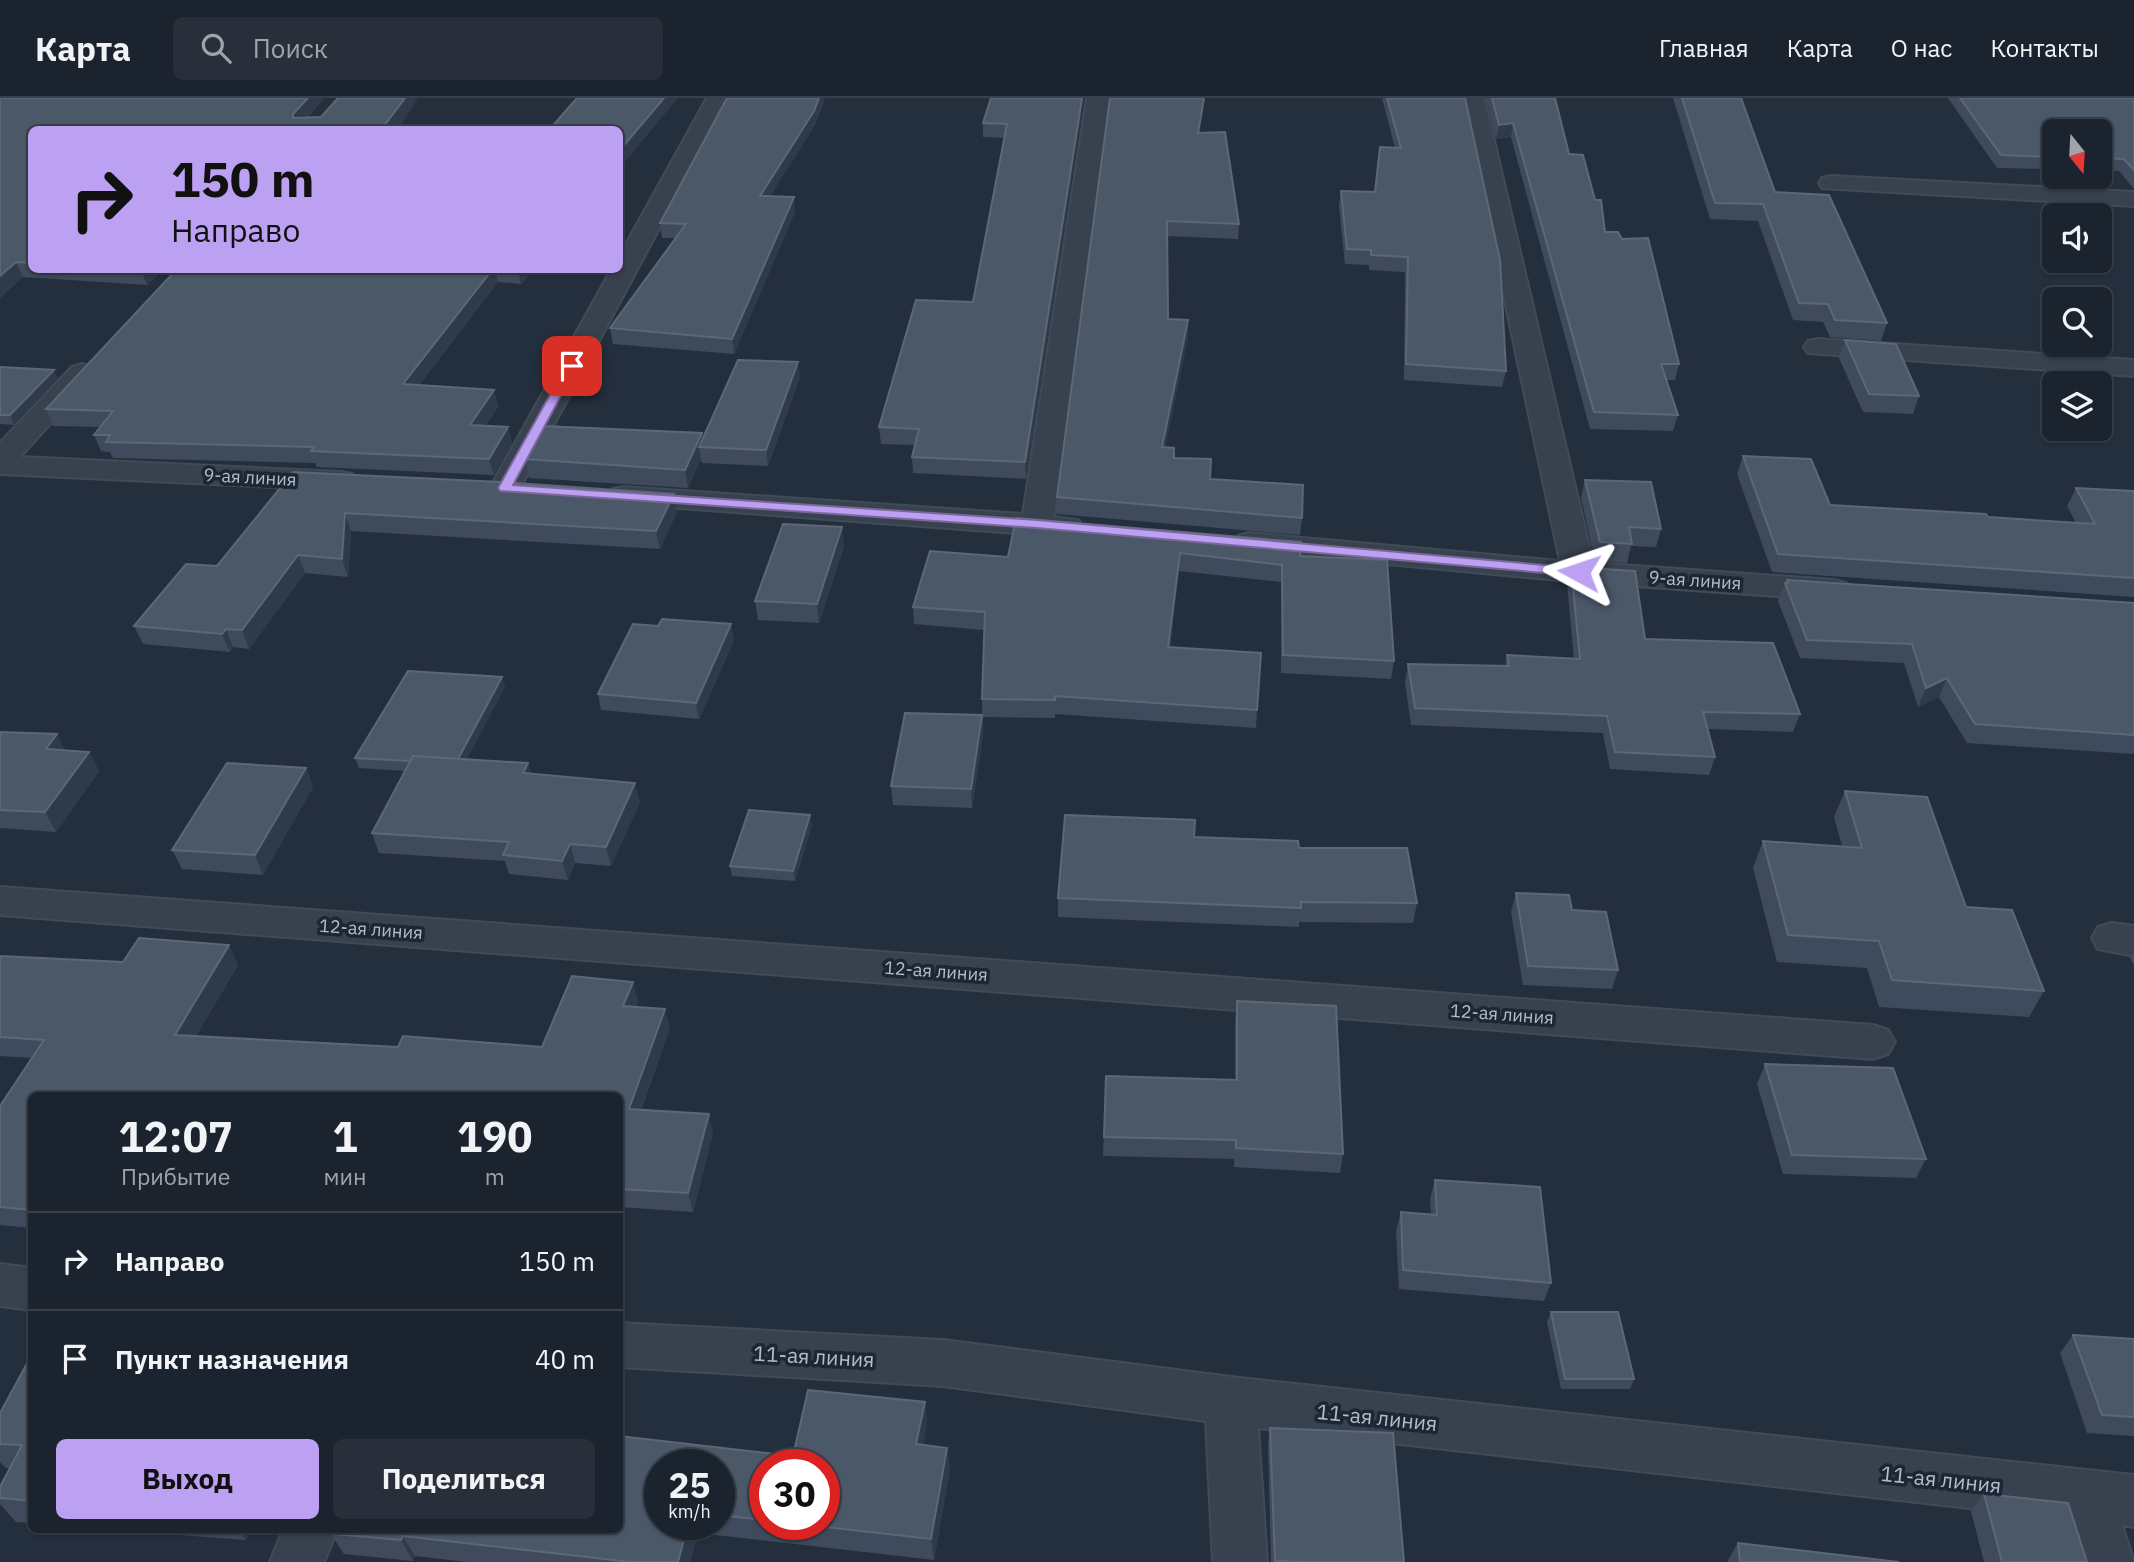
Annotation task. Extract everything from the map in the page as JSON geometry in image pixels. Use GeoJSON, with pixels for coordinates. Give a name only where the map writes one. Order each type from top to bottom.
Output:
{"type":"FeatureCollection","features":[{"type":"Feature","properties":{"kind":"street"},"geometry":{"type":"LineString","coordinates":[[623,272],[718,98]]}},
{"type":"Feature","properties":{"kind":"street"},"geometry":{"type":"LineString","coordinates":[[1037,524],[1098,98]]}},
{"type":"Feature","properties":{"kind":"street"},"geometry":{"type":"LineString","coordinates":[[1473,98],[1579,572]]}},
{"type":"Feature","properties":{"kind":"street"},"geometry":{"type":"LineString","coordinates":[[1831,183],[2134,199]]}},
{"type":"Feature","properties":{"kind":"street"},"geometry":{"type":"LineString","coordinates":[[505,488],[622,273]]}},
{"type":"Feature","properties":{"kind":"street"},"geometry":{"type":"LineString","coordinates":[[1818,348],[2134,368]]}},
{"type":"Feature","properties":{"kind":"street"},"geometry":{"type":"LineString","coordinates":[[0,463],[104,350]]}},
{"type":"Feature","properties":{"kind":"street","name":"9-ая линия"},"geometry":{"type":"LineString","coordinates":[[0,463],[368,482]]}},
{"type":"Feature","properties":{"kind":"street"},"geometry":{"type":"LineString","coordinates":[[600,494],[1093,529]]}},
{"type":"Feature","properties":{"kind":"street","name":"9-ая линия"},"geometry":{"type":"LineString","coordinates":[[1217,540],[1579,572],[1863,592]]}},
{"type":"Feature","properties":{"kind":"street","name":"12-ая линия"},"geometry":{"type":"LineString","coordinates":[[0,901],[1873,1042]]}},
{"type":"Feature","properties":{"kind":"street"},"geometry":{"type":"LineString","coordinates":[[0,1285],[28,1288]]}},
{"type":"Feature","properties":{"kind":"street","name":"11-ая линия"},"geometry":{"type":"LineString","coordinates":[[623,1345],[943,1363],[1231,1401],[2110,1498]]}},
{"type":"Feature","properties":{"kind":"street"},"geometry":{"type":"LineString","coordinates":[[1231,1401],[1240,1562]]}},
{"type":"Feature","properties":{"kind":"street"},"geometry":{"type":"LineString","coordinates":[[2107,1562],[2110,1498]]}},
{"type":"Feature","properties":{"kind":"street"},"geometry":{"type":"LineString","coordinates":[[298,1562],[309,1533]]}},
{"type":"Feature","properties":{"kind":"building"},"geometry":{"type":"Polygon","coordinates":[[[0,98],[308,98],[293,114],[293,118],[321,117],[338,98],[405,98],[384,126],[28,126],[28,263],[16,262],[0,276],[0,98]]]}},
{"type":"Feature","properties":{"kind":"building"},"geometry":{"type":"Polygon","coordinates":[[[577,98],[664,98],[623,146],[623,126],[552,126],[577,98]]]}},
{"type":"Feature","properties":{"kind":"building"},"geometry":{"type":"Polygon","coordinates":[[[727,98],[819,98],[814,111],[760,196],[794,197],[732,339],[610,328],[686,224],[660,223],[727,98]]]}},
{"type":"Feature","properties":{"kind":"building"},"geometry":{"type":"Polygon","coordinates":[[[991,98],[1082,98],[1025,462],[912,457],[919,429],[879,427],[916,300],[973,302],[1007,124],[983,123],[991,98]]]}},
{"type":"Feature","properties":{"kind":"building"},"geometry":{"type":"Polygon","coordinates":[[[1110,98],[1204,98],[1198,133],[1225,132],[1239,224],[1167,221],[1168,319],[1188,320],[1162,447],[1174,448],[1174,458],[1211,459],[1210,479],[1303,485],[1302,518],[1057,497],[1110,98]]]}},
{"type":"Feature","properties":{"kind":"building"},"geometry":{"type":"Polygon","coordinates":[[[1387,98],[1465,98],[1500,260],[1506,371],[1406,364],[1408,257],[1371,255],[1371,250],[1347,249],[1341,191],[1375,192],[1380,147],[1401,148],[1387,98]]]}},
{"type":"Feature","properties":{"kind":"building"},"geometry":{"type":"Polygon","coordinates":[[[1492,98],[1555,98],[1569,154],[1583,155],[1595,200],[1601,200],[1605,232],[1618,232],[1622,239],[1648,238],[1679,364],[1661,364],[1678,415],[1594,412],[1513,123],[1499,125],[1492,98]]]}},
{"type":"Feature","properties":{"kind":"building"},"geometry":{"type":"Polygon","coordinates":[[[1682,98],[1741,98],[1775,192],[1829,195],[1887,323],[1835,320],[1828,304],[1799,303],[1763,204],[1715,203],[1682,98]]]}},
{"type":"Feature","properties":{"kind":"building"},"geometry":{"type":"Polygon","coordinates":[[[1960,98],[2134,98],[2134,170],[2124,159],[2112,158],[2112,119],[2042,119],[2042,157],[2001,155],[1960,98]]]}},
{"type":"Feature","properties":{"kind":"building"},"geometry":{"type":"Polygon","coordinates":[[[173,273],[490,273],[403,384],[494,390],[470,425],[508,427],[489,459],[311,451],[314,447],[106,442],[110,435],[94,435],[113,411],[46,409],[173,273]]]}},
{"type":"Feature","properties":{"kind":"building"},"geometry":{"type":"Polygon","coordinates":[[[1845,340],[1896,344],[1919,396],[1869,394],[1845,340]]]}},
{"type":"Feature","properties":{"kind":"building"},"geometry":{"type":"Polygon","coordinates":[[[738,360],[798,362],[766,450],[699,447],[738,360]]]}},
{"type":"Feature","properties":{"kind":"building"},"geometry":{"type":"Polygon","coordinates":[[[0,367],[54,370],[10,415],[0,415],[0,367]]]}},
{"type":"Feature","properties":{"kind":"building"},"geometry":{"type":"Polygon","coordinates":[[[543,426],[702,433],[685,470],[525,459],[543,426]]]}},
{"type":"Feature","properties":{"kind":"building"},"geometry":{"type":"Polygon","coordinates":[[[1743,456],[1811,459],[1830,505],[1986,514],[1988,517],[2095,524],[2076,488],[2134,491],[2134,578],[1778,554],[1743,456]]]}},
{"type":"Feature","properties":{"kind":"building"},"geometry":{"type":"Polygon","coordinates":[[[293,472],[674,494],[656,531],[345,513],[342,559],[298,555],[242,630],[226,629],[222,634],[134,626],[186,564],[217,566],[293,472]]]}},
{"type":"Feature","properties":{"kind":"building"},"geometry":{"type":"Polygon","coordinates":[[[1585,480],[1651,482],[1661,529],[1629,527],[1632,544],[1600,542],[1585,480]]]}},
{"type":"Feature","properties":{"kind":"building"},"geometry":{"type":"Polygon","coordinates":[[[1016,518],[1301,542],[1300,556],[1387,560],[1394,661],[1283,655],[1282,565],[1180,553],[1168,647],[1261,653],[1257,710],[1055,696],[1055,700],[982,699],[985,612],[913,607],[930,551],[1008,557],[1016,518]]]}},
{"type":"Feature","properties":{"kind":"building"},"geometry":{"type":"Polygon","coordinates":[[[783,524],[842,527],[817,604],[755,601],[783,524]]]}},
{"type":"Feature","properties":{"kind":"building"},"geometry":{"type":"Polygon","coordinates":[[[1571,567],[1635,571],[1645,639],[1773,643],[1800,714],[1703,712],[1715,757],[1615,752],[1607,716],[1415,708],[1408,664],[1509,666],[1507,655],[1580,659],[1571,567]]]}},
{"type":"Feature","properties":{"kind":"building"},"geometry":{"type":"Polygon","coordinates":[[[1787,580],[2134,603],[2134,735],[1975,724],[1947,678],[1926,688],[1912,644],[1807,640],[1785,583],[1788,583],[1787,580]]]}},
{"type":"Feature","properties":{"kind":"building"},"geometry":{"type":"Polygon","coordinates":[[[662,619],[731,624],[696,703],[598,694],[633,624],[658,626],[662,619]]]}},
{"type":"Feature","properties":{"kind":"building"},"geometry":{"type":"Polygon","coordinates":[[[408,671],[502,677],[458,759],[413,756],[410,761],[355,758],[408,671]]]}},
{"type":"Feature","properties":{"kind":"building"},"geometry":{"type":"Polygon","coordinates":[[[905,713],[982,715],[971,789],[891,786],[905,713]]]}},
{"type":"Feature","properties":{"kind":"building"},"geometry":{"type":"Polygon","coordinates":[[[0,732],[57,734],[46,749],[89,752],[45,812],[0,810],[0,732]]]}},
{"type":"Feature","properties":{"kind":"building"},"geometry":{"type":"Polygon","coordinates":[[[413,756],[528,763],[523,773],[635,783],[606,847],[570,844],[562,861],[503,855],[509,842],[372,833],[413,756]]]}},
{"type":"Feature","properties":{"kind":"building"},"geometry":{"type":"Polygon","coordinates":[[[227,763],[306,768],[255,855],[172,850],[227,763]]]}},
{"type":"Feature","properties":{"kind":"building"},"geometry":{"type":"Polygon","coordinates":[[[1845,791],[1927,797],[1966,907],[2012,910],[2044,991],[1892,980],[1879,941],[1788,935],[1763,841],[1862,848],[1845,791]]]}},
{"type":"Feature","properties":{"kind":"building"},"geometry":{"type":"Polygon","coordinates":[[[749,810],[810,815],[793,871],[730,866],[749,810]]]}},
{"type":"Feature","properties":{"kind":"building"},"geometry":{"type":"Polygon","coordinates":[[[1065,815],[1195,820],[1194,837],[1298,841],[1299,848],[1407,848],[1417,903],[1301,902],[1301,908],[1058,898],[1065,815]]]}},
{"type":"Feature","properties":{"kind":"building"},"geometry":{"type":"Polygon","coordinates":[[[1516,893],[1569,895],[1572,910],[1606,912],[1618,970],[1528,966],[1516,893]]]}},
{"type":"Feature","properties":{"kind":"building"},"geometry":{"type":"Polygon","coordinates":[[[139,938],[229,945],[175,1035],[398,1047],[403,1036],[542,1047],[572,976],[633,982],[623,1006],[665,1009],[629,1109],[709,1114],[688,1193],[623,1189],[623,1092],[28,1092],[28,1210],[0,1207],[0,1106],[44,1040],[0,1037],[0,956],[123,962],[139,938]]]}},
{"type":"Feature","properties":{"kind":"building"},"geometry":{"type":"Polygon","coordinates":[[[1237,1001],[1336,1006],[1343,1154],[1236,1148],[1236,1140],[1104,1137],[1106,1076],[1237,1080],[1237,1001]]]}},
{"type":"Feature","properties":{"kind":"building"},"geometry":{"type":"Polygon","coordinates":[[[1765,1064],[1893,1068],[1926,1159],[1792,1155],[1765,1064]]]}},
{"type":"Feature","properties":{"kind":"building"},"geometry":{"type":"Polygon","coordinates":[[[1435,1180],[1540,1187],[1551,1283],[1403,1270],[1401,1212],[1437,1215],[1435,1180]]]}},
{"type":"Feature","properties":{"kind":"building"},"geometry":{"type":"Polygon","coordinates":[[[1551,1312],[1618,1312],[1634,1379],[1565,1379],[1551,1312]]]}},
{"type":"Feature","properties":{"kind":"building"},"geometry":{"type":"Polygon","coordinates":[[[2073,1335],[2134,1339],[2134,1417],[2102,1415],[2073,1335]]]}},
{"type":"Feature","properties":{"kind":"building"},"geometry":{"type":"Polygon","coordinates":[[[28,1362],[28,1501],[0,1498],[0,1487],[22,1445],[0,1444],[0,1413],[28,1362]]]}},
{"type":"Feature","properties":{"kind":"building"},"geometry":{"type":"Polygon","coordinates":[[[808,1390],[925,1402],[916,1444],[947,1448],[931,1539],[840,1529],[840,1449],[795,1449],[808,1390]]]}},
{"type":"Feature","properties":{"kind":"building"},"geometry":{"type":"Polygon","coordinates":[[[1270,1428],[1393,1433],[1404,1562],[1275,1561],[1270,1428]]]}},
{"type":"Feature","properties":{"kind":"building"},"geometry":{"type":"Polygon","coordinates":[[[623,1436],[732,1449],[644,1449],[644,1540],[684,1540],[678,1562],[631,1562],[403,1536],[401,1540],[331,1534],[623,1533],[623,1436]]]}},
{"type":"Feature","properties":{"kind":"building"},"geometry":{"type":"Polygon","coordinates":[[[735,1449],[749,1451],[749,1518],[735,1517],[735,1449]]]}},
{"type":"Feature","properties":{"kind":"building"},"geometry":{"type":"Polygon","coordinates":[[[1984,1494],[2068,1503],[2087,1562],[2002,1562],[1984,1494]]]}},
{"type":"Feature","properties":{"kind":"building"},"geometry":{"type":"Polygon","coordinates":[[[1738,1543],[1899,1562],[1740,1562],[1738,1543]]]}},
{"type":"Feature","properties":{"kind":"route"},"geometry":{"type":"LineString","coordinates":[[572,366],[505,488],[1037,524],[1579,572]]}}]}
